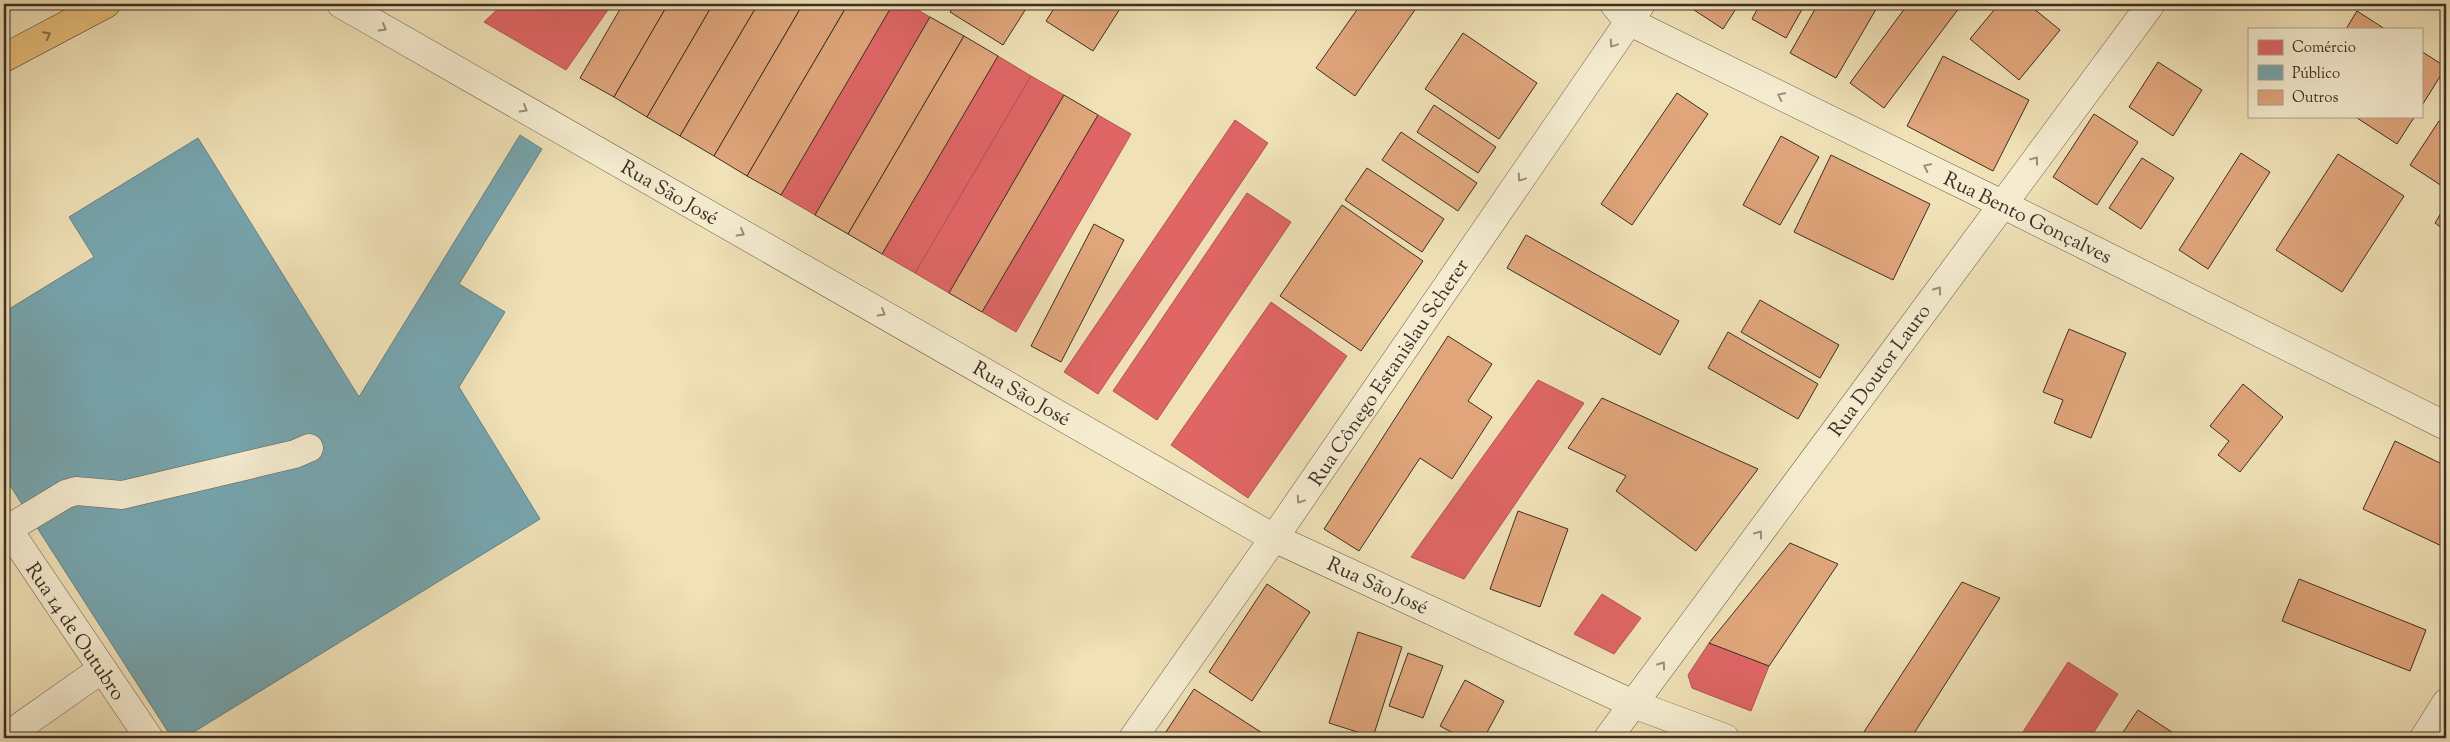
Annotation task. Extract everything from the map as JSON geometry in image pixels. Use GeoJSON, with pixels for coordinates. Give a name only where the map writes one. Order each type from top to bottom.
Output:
{"type":"FeatureCollection","features":[{"type":"Feature","properties":{"kind":"main road"},"geometry":{"type":"LineString","coordinates":[[4,58],[106,4]]}},
{"type":"Feature","properties":{"kind":"street","name":"Rua São José"},"geometry":{"type":"LineString","coordinates":[[341,4],[1274,538],[1633,704],[1725,738]]}},
{"type":"Feature","properties":{"kind":"street","name":"Rua Doutor Lauro"},"geometry":{"type":"LineString","coordinates":[[1608,738],[2152,4]]}},
{"type":"Feature","properties":{"kind":"street","name":"Rua Cônego Estanislau Scherer"},"geometry":{"type":"LineString","coordinates":[[1133,738],[1274,538],[1627,10]]}},
{"type":"Feature","properties":{"kind":"street","name":"Rua Bento Gonçalves"},"geometry":{"type":"LineString","coordinates":[[1627,10],[2002,204],[2446,426]]}},
{"type":"Feature","properties":{"kind":"street"},"geometry":{"type":"LineString","coordinates":[[6,526],[66,494],[76,491],[122,494],[295,454],[309,448]]}},
{"type":"Feature","properties":{"kind":"street","name":"Rua 14 de Outubro"},"geometry":{"type":"LineString","coordinates":[[6,526],[149,738]]}},
{"type":"Feature","properties":{"kind":"street"},"geometry":{"type":"LineString","coordinates":[[4,738],[102,669]]}},
{"type":"Feature","properties":{"kind":"street"},"geometry":{"type":"LineString","coordinates":[[2424,738],[2446,703]]}},
{"type":"Feature","properties":{"kind":"building: Comércio"},"geometry":{"type":"Polygon","coordinates":[[[503,4],[612,4],[566,70],[484,22],[503,4]]]}},
{"type":"Feature","properties":{"kind":"building: Comércio"},"geometry":{"type":"Polygon","coordinates":[[[893,4],[908,4],[930,17],[815,215],[781,195],[893,4]]]}},
{"type":"Feature","properties":{"kind":"building: Comércio"},"geometry":{"type":"Polygon","coordinates":[[[998,56],[1031,76],[915,273],[882,254],[998,56]]]}},
{"type":"Feature","properties":{"kind":"building: Comércio"},"geometry":{"type":"Polygon","coordinates":[[[1031,76],[1064,95],[949,293],[915,273],[1031,76]]]}},
{"type":"Feature","properties":{"kind":"building: Comércio"},"geometry":{"type":"Polygon","coordinates":[[[1098,115],[1131,134],[1016,332],[982,312],[1098,115]]]}},
{"type":"Feature","properties":{"kind":"building: Comércio"},"geometry":{"type":"Polygon","coordinates":[[[1235,120],[1268,143],[1098,394],[1064,372],[1235,120]]]}},
{"type":"Feature","properties":{"kind":"building: Comércio"},"geometry":{"type":"Polygon","coordinates":[[[1247,193],[1291,222],[1157,420],[1113,391],[1247,193]]]}},
{"type":"Feature","properties":{"kind":"building: Comércio"},"geometry":{"type":"Polygon","coordinates":[[[1271,302],[1347,356],[1248,498],[1171,445],[1271,302]]]}},
{"type":"Feature","properties":{"kind":"building: Comércio"},"geometry":{"type":"Polygon","coordinates":[[[1538,380],[1584,403],[1464,579],[1411,557],[1538,380]]]}},
{"type":"Feature","properties":{"kind":"building: Comércio"},"geometry":{"type":"Polygon","coordinates":[[[1602,594],[1641,618],[1614,654],[1574,634],[1602,594]]]}},
{"type":"Feature","properties":{"kind":"building: Comércio"},"geometry":{"type":"Polygon","coordinates":[[[1709,643],[1769,666],[1751,711],[1692,688],[1688,675],[1709,643]]]}},
{"type":"Feature","properties":{"kind":"building: Comércio"},"geometry":{"type":"Polygon","coordinates":[[[2068,662],[2118,694],[2094,732],[2104,738],[2019,738],[2068,662]]]}},
{"type":"Feature","properties":{"kind":"building: Público"},"geometry":{"type":"Polygon","coordinates":[[[520,135],[542,149],[459,284],[505,312],[459,387],[540,519],[184,738],[172,738],[4,476],[4,312],[94,257],[69,217],[198,138],[359,397],[520,135]]]}},
{"type":"Feature","properties":{"kind":"building: Outros"},"geometry":{"type":"Polygon","coordinates":[[[623,4],[668,4],[614,97],[580,78],[623,4]]]}},
{"type":"Feature","properties":{"kind":"building: Outros"},"geometry":{"type":"Polygon","coordinates":[[[668,4],[713,4],[647,117],[614,97],[668,4]]]}},
{"type":"Feature","properties":{"kind":"building: Outros"},"geometry":{"type":"Polygon","coordinates":[[[713,4],[758,4],[680,136],[647,117],[713,4]]]}},
{"type":"Feature","properties":{"kind":"building: Outros"},"geometry":{"type":"Polygon","coordinates":[[[758,4],[803,4],[714,156],[680,136],[758,4]]]}},
{"type":"Feature","properties":{"kind":"building: Outros"},"geometry":{"type":"Polygon","coordinates":[[[803,4],[848,4],[747,176],[714,156],[803,4]]]}},
{"type":"Feature","properties":{"kind":"building: Outros"},"geometry":{"type":"Polygon","coordinates":[[[848,4],[893,4],[781,195],[747,176],[848,4]]]}},
{"type":"Feature","properties":{"kind":"building: Outros"},"geometry":{"type":"Polygon","coordinates":[[[955,4],[1029,4],[1003,45],[950,12],[955,4]]]}},
{"type":"Feature","properties":{"kind":"building: Outros"},"geometry":{"type":"Polygon","coordinates":[[[1057,4],[1123,4],[1093,51],[1046,21],[1057,4]]]}},
{"type":"Feature","properties":{"kind":"building: Outros"},"geometry":{"type":"Polygon","coordinates":[[[1361,4],[1419,4],[1355,96],[1316,68],[1361,4]]]}},
{"type":"Feature","properties":{"kind":"building: Outros"},"geometry":{"type":"Polygon","coordinates":[[[1690,4],[1739,4],[1723,29],[1688,6],[1690,4]]]}},
{"type":"Feature","properties":{"kind":"building: Outros"},"geometry":{"type":"Polygon","coordinates":[[[1760,4],[1805,4],[1786,38],[1752,19],[1760,4]]]}},
{"type":"Feature","properties":{"kind":"building: Outros"},"geometry":{"type":"Polygon","coordinates":[[[1818,4],[1879,4],[1836,78],[1790,53],[1818,4]]]}},
{"type":"Feature","properties":{"kind":"building: Outros"},"geometry":{"type":"Polygon","coordinates":[[[1908,4],[1962,4],[1884,108],[1850,83],[1908,4]]]}},
{"type":"Feature","properties":{"kind":"building: Outros"},"geometry":{"type":"Polygon","coordinates":[[[1999,4],[2028,4],[2060,30],[2019,80],[1970,39],[1999,4]]]}},
{"type":"Feature","properties":{"kind":"building: Outros"},"geometry":{"type":"Polygon","coordinates":[[[2357,11],[2383,28],[2347,28],[2357,11]]]}},
{"type":"Feature","properties":{"kind":"building: Outros"},"geometry":{"type":"Polygon","coordinates":[[[930,17],[964,36],[848,234],[815,215],[930,17]]]}},
{"type":"Feature","properties":{"kind":"building: Outros"},"geometry":{"type":"Polygon","coordinates":[[[1463,33],[1537,83],[1499,139],[1425,89],[1463,33]]]}},
{"type":"Feature","properties":{"kind":"building: Outros"},"geometry":{"type":"Polygon","coordinates":[[[964,36],[998,56],[882,254],[848,234],[964,36]]]}},
{"type":"Feature","properties":{"kind":"building: Outros"},"geometry":{"type":"Polygon","coordinates":[[[2422,52],[2446,67],[2422,105],[2422,52]]]}},
{"type":"Feature","properties":{"kind":"building: Outros"},"geometry":{"type":"Polygon","coordinates":[[[1943,56],[2029,100],[1993,171],[1907,126],[1943,56]]]}},
{"type":"Feature","properties":{"kind":"building: Outros"},"geometry":{"type":"Polygon","coordinates":[[[2158,62],[2202,90],[2173,136],[2129,107],[2158,62]]]}},
{"type":"Feature","properties":{"kind":"building: Outros"},"geometry":{"type":"Polygon","coordinates":[[[1677,93],[1708,114],[1632,225],[1601,204],[1677,93]]]}},
{"type":"Feature","properties":{"kind":"building: Outros"},"geometry":{"type":"Polygon","coordinates":[[[1064,95],[1098,115],[982,312],[949,293],[1064,95]]]}},
{"type":"Feature","properties":{"kind":"building: Outros"},"geometry":{"type":"Polygon","coordinates":[[[1434,105],[1496,147],[1478,173],[1417,132],[1434,105]]]}},
{"type":"Feature","properties":{"kind":"building: Outros"},"geometry":{"type":"Polygon","coordinates":[[[2094,114],[2138,142],[2097,205],[2053,177],[2094,114]]]}},
{"type":"Feature","properties":{"kind":"building: Outros"},"geometry":{"type":"Polygon","coordinates":[[[2357,118],[2414,118],[2397,144],[2357,118]]]}},
{"type":"Feature","properties":{"kind":"building: Outros"},"geometry":{"type":"Polygon","coordinates":[[[2439,121],[2446,125],[2446,179],[2442,186],[2410,165],[2439,121]]]}},
{"type":"Feature","properties":{"kind":"building: Outros"},"geometry":{"type":"Polygon","coordinates":[[[1401,132],[1477,183],[1458,211],[1382,160],[1401,132]]]}},
{"type":"Feature","properties":{"kind":"building: Outros"},"geometry":{"type":"Polygon","coordinates":[[[1781,136],[1819,157],[1780,225],[1743,205],[1781,136]]]}},
{"type":"Feature","properties":{"kind":"building: Outros"},"geometry":{"type":"Polygon","coordinates":[[[2241,153],[2270,172],[2208,269],[2179,250],[2241,153]]]}},
{"type":"Feature","properties":{"kind":"building: Outros"},"geometry":{"type":"Polygon","coordinates":[[[2338,154],[2404,196],[2342,292],[2276,250],[2338,154]]]}},
{"type":"Feature","properties":{"kind":"building: Outros"},"geometry":{"type":"Polygon","coordinates":[[[1831,155],[1930,204],[1893,280],[1794,232],[1831,155]]]}},
{"type":"Feature","properties":{"kind":"building: Outros"},"geometry":{"type":"Polygon","coordinates":[[[2142,158],[2174,178],[2141,229],[2109,208],[2142,158]]]}},
{"type":"Feature","properties":{"kind":"building: Outros"},"geometry":{"type":"Polygon","coordinates":[[[1367,168],[1444,219],[1422,252],[1345,200],[1367,168]]]}},
{"type":"Feature","properties":{"kind":"building: Outros"},"geometry":{"type":"Polygon","coordinates":[[[1342,205],[1423,261],[1361,351],[1280,296],[1342,205]]]}},
{"type":"Feature","properties":{"kind":"building: Outros"},"geometry":{"type":"Polygon","coordinates":[[[2446,205],[2446,231],[2435,223],[2446,205]]]}},
{"type":"Feature","properties":{"kind":"building: Outros"},"geometry":{"type":"Polygon","coordinates":[[[1094,224],[1124,240],[1061,362],[1031,346],[1094,224]]]}},
{"type":"Feature","properties":{"kind":"building: Outros"},"geometry":{"type":"Polygon","coordinates":[[[1526,235],[1679,321],[1660,355],[1507,268],[1526,235]]]}},
{"type":"Feature","properties":{"kind":"building: Outros"},"geometry":{"type":"Polygon","coordinates":[[[1760,300],[1839,345],[1820,378],[1741,332],[1760,300]]]}},
{"type":"Feature","properties":{"kind":"building: Outros"},"geometry":{"type":"Polygon","coordinates":[[[2069,329],[2126,353],[2091,438],[2054,423],[2063,400],[2043,392],[2069,329]]]}},
{"type":"Feature","properties":{"kind":"building: Outros"},"geometry":{"type":"Polygon","coordinates":[[[1728,332],[1818,384],[1798,419],[1708,368],[1728,332]]]}},
{"type":"Feature","properties":{"kind":"building: Outros"},"geometry":{"type":"Polygon","coordinates":[[[1448,336],[1492,364],[1468,401],[1492,417],[1452,479],[1420,458],[1359,551],[1324,529],[1448,336]]]}},
{"type":"Feature","properties":{"kind":"building: Outros"},"geometry":{"type":"Polygon","coordinates":[[[2243,384],[2283,417],[2240,472],[2218,455],[2229,441],[2210,426],[2243,384]]]}},
{"type":"Feature","properties":{"kind":"building: Outros"},"geometry":{"type":"Polygon","coordinates":[[[1602,398],[1758,469],[1696,551],[1616,491],[1626,476],[1568,448],[1602,398]]]}},
{"type":"Feature","properties":{"kind":"building: Outros"},"geometry":{"type":"Polygon","coordinates":[[[2395,441],[2446,466],[2446,548],[2363,509],[2395,441]]]}},
{"type":"Feature","properties":{"kind":"building: Outros"},"geometry":{"type":"Polygon","coordinates":[[[1518,511],[1568,529],[1540,607],[1490,589],[1518,511]]]}},
{"type":"Feature","properties":{"kind":"building: Outros"},"geometry":{"type":"Polygon","coordinates":[[[1790,543],[1838,564],[1769,666],[1709,643],[1790,543]]]}},
{"type":"Feature","properties":{"kind":"building: Outros"},"geometry":{"type":"Polygon","coordinates":[[[2299,579],[2426,630],[2410,671],[2282,621],[2299,579]]]}},
{"type":"Feature","properties":{"kind":"building: Outros"},"geometry":{"type":"Polygon","coordinates":[[[1962,582],[2000,598],[1911,738],[1860,738],[1962,582]]]}},
{"type":"Feature","properties":{"kind":"building: Outros"},"geometry":{"type":"Polygon","coordinates":[[[1267,584],[1310,612],[1252,701],[1209,672],[1267,584]]]}},
{"type":"Feature","properties":{"kind":"building: Outros"},"geometry":{"type":"Polygon","coordinates":[[[1358,632],[1402,647],[1373,737],[1329,723],[1358,632]]]}},
{"type":"Feature","properties":{"kind":"building: Outros"},"geometry":{"type":"Polygon","coordinates":[[[1408,653],[1443,666],[1423,718],[1389,706],[1408,653]]]}},
{"type":"Feature","properties":{"kind":"building: Outros"},"geometry":{"type":"Polygon","coordinates":[[[1465,680],[1504,701],[1484,738],[1462,738],[1440,726],[1465,680]]]}},
{"type":"Feature","properties":{"kind":"building: Outros"},"geometry":{"type":"Polygon","coordinates":[[[1194,689],[1270,738],[1162,738],[1194,689]]]}},
{"type":"Feature","properties":{"kind":"building: Outros"},"geometry":{"type":"Polygon","coordinates":[[[2138,710],[2181,738],[2119,738],[2138,710]]]}}]}
